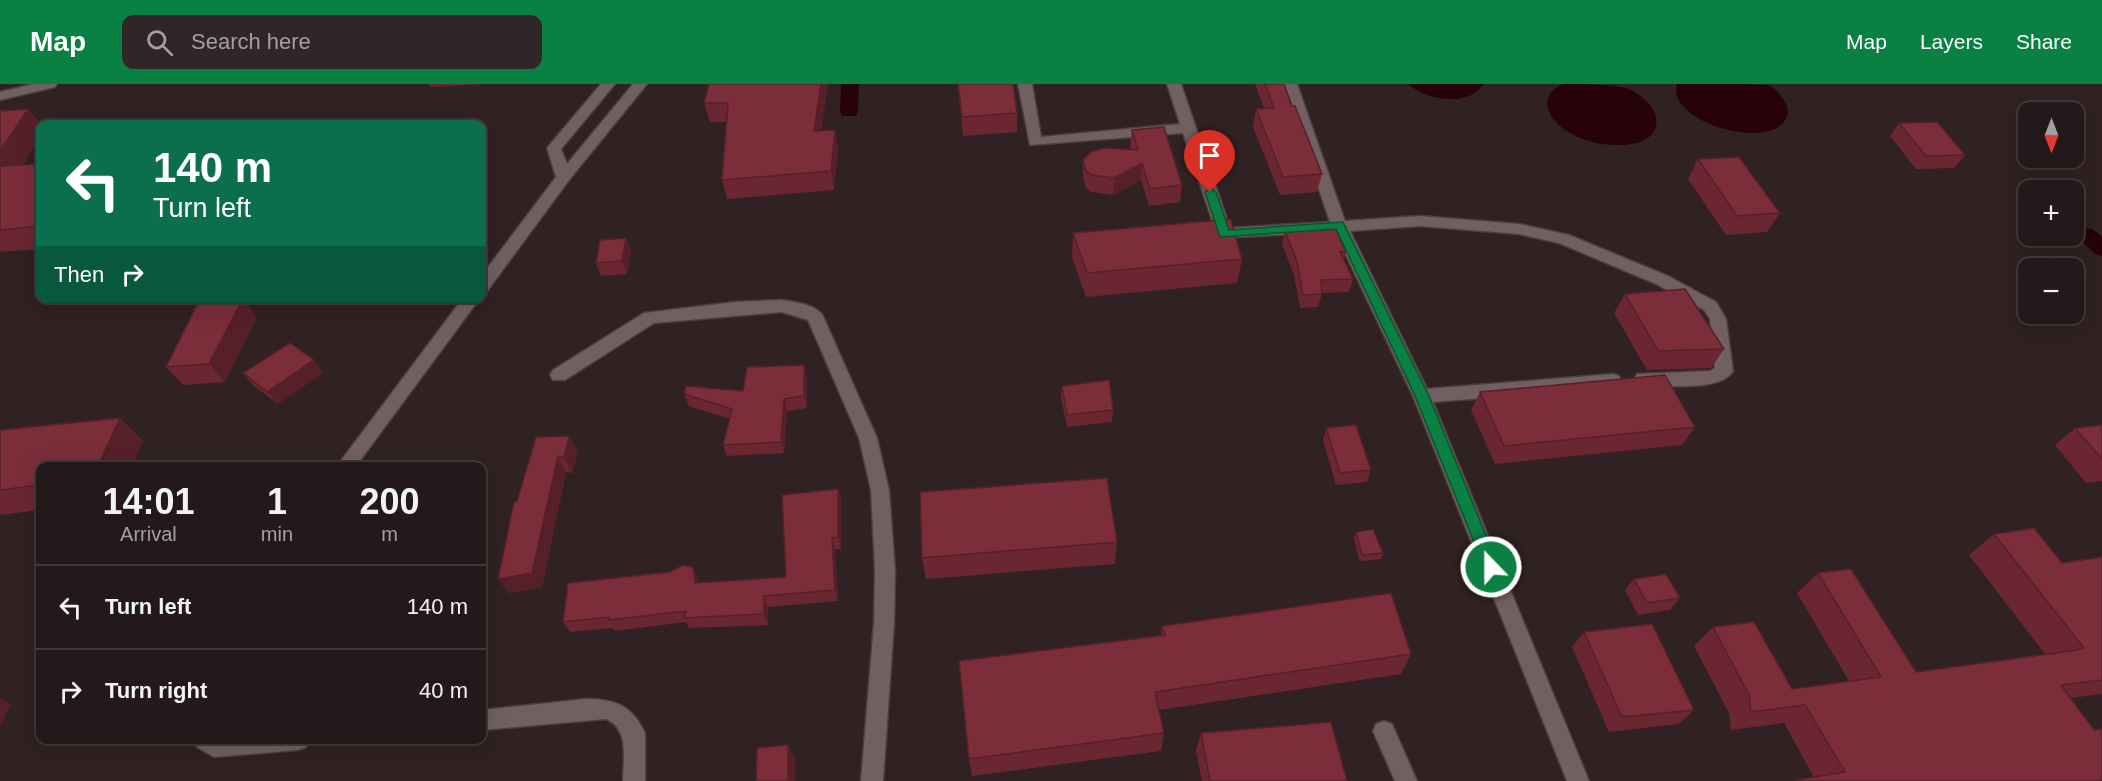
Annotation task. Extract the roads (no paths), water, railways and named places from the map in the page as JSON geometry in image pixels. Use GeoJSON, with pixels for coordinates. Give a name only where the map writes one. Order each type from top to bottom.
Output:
{"type":"FeatureCollection","features":[{"type":"Feature","properties":{"kind":"street"},"geometry":{"type":"LineString","coordinates":[[0,96],[50,84]]}},
{"type":"Feature","properties":{"kind":"street"},"geometry":{"type":"LineString","coordinates":[[564,177],[554,148],[608,84]]}},
{"type":"Feature","properties":{"kind":"street"},"geometry":{"type":"LineString","coordinates":[[486,281],[564,177],[640,84]]}},
{"type":"Feature","properties":{"kind":"street"},"geometry":{"type":"LineString","coordinates":[[1025,84],[1035,142],[1190,128]]}},
{"type":"Feature","properties":{"kind":"street"},"geometry":{"type":"LineString","coordinates":[[1173,84],[1190,128],[1224,234],[1420,221],[1520,229],[1563,239],[1662,280],[1710,306],[1718,319],[1724,371],[1713,378],[1636,379],[1422,396]]}},
{"type":"Feature","properties":{"kind":"street"},"geometry":{"type":"LineString","coordinates":[[1290,84],[1339,225],[1422,396],[1578,781]]}},
{"type":"Feature","properties":{"kind":"street"},"geometry":{"type":"LineString","coordinates":[[349,462],[468,303]]}},
{"type":"Feature","properties":{"kind":"street"},"geometry":{"type":"LineString","coordinates":[[559,375],[650,317],[735,308],[781,306],[796,308],[815,316],[868,438],[880,490],[885,602],[872,781]]}},
{"type":"Feature","properties":{"kind":"street"},"geometry":{"type":"LineString","coordinates":[[486,720],[586,709],[606,710],[621,715],[634,733],[634,781]]}},
{"type":"Feature","properties":{"kind":"street"},"geometry":{"type":"LineString","coordinates":[[1384,731],[1407,781]]}},
{"type":"Feature","properties":{"kind":"street"},"geometry":{"type":"LineString","coordinates":[[210,744],[214,747],[250,744]]}},
{"type":"Feature","properties":{"kind":"waterway"},"geometry":{"type":"LineString","coordinates":[[849,112],[850,84]]}},
{"type":"Feature","properties":{"kind":"waterway"},"geometry":{"type":"LineString","coordinates":[[2084,234],[2102,249]]}}]}
